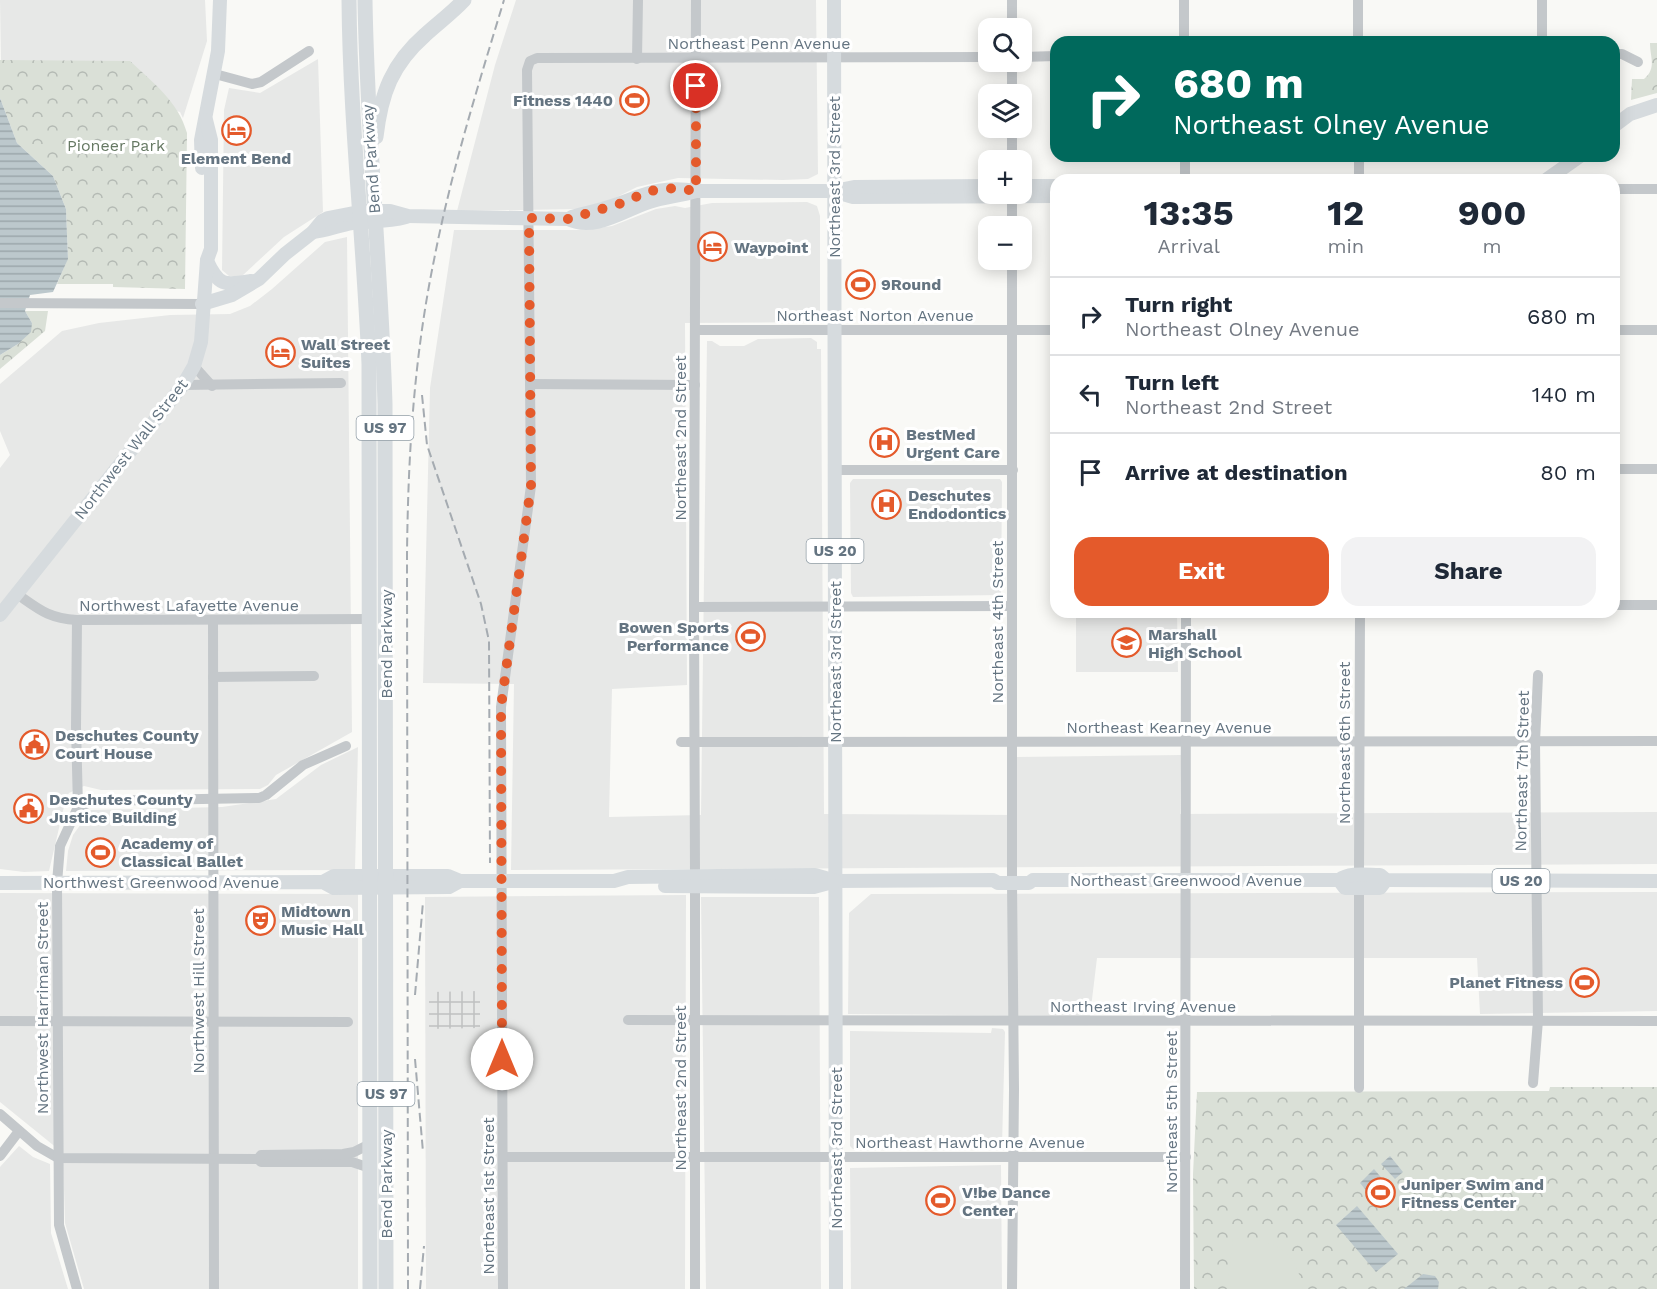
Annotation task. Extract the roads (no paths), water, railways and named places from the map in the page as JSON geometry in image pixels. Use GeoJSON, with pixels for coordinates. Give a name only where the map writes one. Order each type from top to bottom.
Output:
{"type":"FeatureCollection","features":[{"type":"Feature","properties":{"kind":"highway","name":"Bend Parkway"},"geometry":{"type":"LineString","coordinates":[[349,0],[352,102],[383,330],[386,859],[392,887],[386,1289]]}},
{"type":"Feature","properties":{"kind":"highway","name":"Bend Parkway"},"geometry":{"type":"LineString","coordinates":[[365,0],[372,172],[367,216],[370,1289]]}},
{"type":"Feature","properties":{"kind":"highway"},"geometry":{"type":"LineString","coordinates":[[372,172],[378,116],[386,86],[408,51],[464,0]]}},
{"type":"Feature","properties":{"kind":"main road","name":"Northwest Wall Street"},"geometry":{"type":"LineString","coordinates":[[207,260],[203,250],[202,236],[201,140],[215,74],[220,0]]}},
{"type":"Feature","properties":{"kind":"main road","name":"Northeast 3rd Street"},"geometry":{"type":"LineString","coordinates":[[834,0],[836,1289]]}},
{"type":"Feature","properties":{"kind":"main road"},"geometry":{"type":"LineString","coordinates":[[1620,122],[1630,114],[1657,105]]}},
{"type":"Feature","properties":{"kind":"main road","name":"Northwest Wall Street"},"geometry":{"type":"LineString","coordinates":[[0,615],[183,385],[194,366],[201,342],[202,304],[207,260],[211,249],[211,140],[206,120]]}},
{"type":"Feature","properties":{"kind":"main road"},"geometry":{"type":"LineString","coordinates":[[201,151],[205,162],[206,179],[211,182]]}},
{"type":"Feature","properties":{"kind":"main road"},"geometry":{"type":"LineString","coordinates":[[1555,174],[1572,162]]}},
{"type":"Feature","properties":{"kind":"main road"},"geometry":{"type":"LineString","coordinates":[[202,304],[232,295],[259,279],[285,254],[314,232],[352,223],[367,216],[390,221],[408,216],[568,219],[578,224],[598,221],[650,201],[696,191],[834,191],[854,187],[978,186]]}},
{"type":"Feature","properties":{"kind":"main road"},"geometry":{"type":"LineString","coordinates":[[1032,190],[1050,187]]}},
{"type":"Feature","properties":{"kind":"main road"},"geometry":{"type":"LineString","coordinates":[[834,191],[854,197],[978,193]]}},
{"type":"Feature","properties":{"kind":"main road"},"geometry":{"type":"LineString","coordinates":[[1032,194],[1050,195]]}},
{"type":"Feature","properties":{"kind":"main road"},"geometry":{"type":"LineString","coordinates":[[207,260],[216,279],[222,282],[239,283],[259,279]]}},
{"type":"Feature","properties":{"kind":"main road","name":"Northeast Greenwood Avenue"},"geometry":{"type":"LineString","coordinates":[[392,887],[449,887],[460,881],[614,881],[628,877],[695,881],[815,875],[836,881],[993,880],[998,883],[1029,877],[1033,880],[1339,880],[1346,888],[1359,881]]}},
{"type":"Feature","properties":{"kind":"main road","name":"US 20"},"geometry":{"type":"LineString","coordinates":[[1359,881],[1380,888],[1386,880],[1657,881]]}},
{"type":"Feature","properties":{"kind":"main road","name":"Northwest Greenwood Avenue"},"geometry":{"type":"LineString","coordinates":[[0,883],[323,882],[334,888],[392,887]]}},
{"type":"Feature","properties":{"kind":"street"},"geometry":{"type":"LineString","coordinates":[[637,59],[638,0]]}},
{"type":"Feature","properties":{"kind":"street","name":"Northeast 2nd Street"},"geometry":{"type":"LineString","coordinates":[[695,1289],[696,0]]}},
{"type":"Feature","properties":{"kind":"street"},"geometry":{"type":"LineString","coordinates":[[1012,0],[1012,18]]}},
{"type":"Feature","properties":{"kind":"street"},"geometry":{"type":"LineString","coordinates":[[1184,0],[1184,36]]}},
{"type":"Feature","properties":{"kind":"street"},"geometry":{"type":"LineString","coordinates":[[1358,0],[1358,36]]}},
{"type":"Feature","properties":{"kind":"street"},"geometry":{"type":"LineString","coordinates":[[1542,0],[1542,36]]}},
{"type":"Feature","properties":{"kind":"street"},"geometry":{"type":"LineString","coordinates":[[215,74],[252,84],[261,82],[309,51]]}},
{"type":"Feature","properties":{"kind":"street"},"geometry":{"type":"LineString","coordinates":[[1620,54],[1638,62]]}},
{"type":"Feature","properties":{"kind":"street"},"geometry":{"type":"LineString","coordinates":[[1032,57],[1050,56]]}},
{"type":"Feature","properties":{"kind":"street","name":"Northeast Penn Avenue"},"geometry":{"type":"LineString","coordinates":[[530,61],[537,58],[978,57]]}},
{"type":"Feature","properties":{"kind":"street","name":"Northeast 1st Street"},"geometry":{"type":"LineString","coordinates":[[503,1289],[501,707],[529,508],[527,70],[530,61]]}},
{"type":"Feature","properties":{"kind":"street"},"geometry":{"type":"LineString","coordinates":[[1620,189],[1657,189]]}},
{"type":"Feature","properties":{"kind":"street","name":"Northeast 4th Street"},"geometry":{"type":"LineString","coordinates":[[1012,270],[1011,741],[1014,1089],[1012,1289]]}},
{"type":"Feature","properties":{"kind":"street"},"geometry":{"type":"LineString","coordinates":[[0,303],[202,304]]}},
{"type":"Feature","properties":{"kind":"street","name":"Northeast Norton Avenue"},"geometry":{"type":"LineString","coordinates":[[695,330],[1050,330]]}},
{"type":"Feature","properties":{"kind":"street"},"geometry":{"type":"LineString","coordinates":[[1620,330],[1657,330]]}},
{"type":"Feature","properties":{"kind":"street"},"geometry":{"type":"LineString","coordinates":[[194,366],[212,386]]}},
{"type":"Feature","properties":{"kind":"street"},"geometry":{"type":"LineString","coordinates":[[183,385],[341,382]]}},
{"type":"Feature","properties":{"kind":"street"},"geometry":{"type":"LineString","coordinates":[[530,384],[695,386]]}},
{"type":"Feature","properties":{"kind":"street"},"geometry":{"type":"LineString","coordinates":[[1620,469],[1657,469]]}},
{"type":"Feature","properties":{"kind":"street"},"geometry":{"type":"LineString","coordinates":[[835,470],[1013,470]]}},
{"type":"Feature","properties":{"kind":"street","name":"Northwest Lafayette Avenue"},"geometry":{"type":"LineString","coordinates":[[17,594],[46,614],[58,619],[369,620]]}},
{"type":"Feature","properties":{"kind":"street"},"geometry":{"type":"LineString","coordinates":[[1620,605],[1657,605]]}},
{"type":"Feature","properties":{"kind":"street"},"geometry":{"type":"LineString","coordinates":[[694,607],[1012,606]]}},
{"type":"Feature","properties":{"kind":"street","name":"Northeast 5th Street"},"geometry":{"type":"LineString","coordinates":[[1185,1289],[1186,618]]}},
{"type":"Feature","properties":{"kind":"street","name":"Northeast 6th Street"},"geometry":{"type":"LineString","coordinates":[[1359,1088],[1360,618]]}},
{"type":"Feature","properties":{"kind":"street","name":"Northwest Harriman Street"},"geometry":{"type":"LineString","coordinates":[[77,620],[75,727],[78,807],[60,846],[57,883],[59,1226],[77,1289]]}},
{"type":"Feature","properties":{"kind":"street","name":"Northwest Hill Street"},"geometry":{"type":"LineString","coordinates":[[213,620],[214,1289]]}},
{"type":"Feature","properties":{"kind":"street","name":"Northeast 7th Street"},"geometry":{"type":"LineString","coordinates":[[1533,1083],[1538,1020],[1535,742],[1538,675]]}},
{"type":"Feature","properties":{"kind":"street"},"geometry":{"type":"LineString","coordinates":[[213,677],[314,676]]}},
{"type":"Feature","properties":{"kind":"street","name":"Northeast Kearney Avenue"},"geometry":{"type":"LineString","coordinates":[[681,742],[1657,741]]}},
{"type":"Feature","properties":{"kind":"street"},"geometry":{"type":"LineString","coordinates":[[78,807],[93,801],[259,798],[266,795],[303,765],[346,746]]}},
{"type":"Feature","properties":{"kind":"street","name":"Northeast Irving Avenue"},"geometry":{"type":"LineString","coordinates":[[628,1020],[1657,1021]]}},
{"type":"Feature","properties":{"kind":"street"},"geometry":{"type":"LineString","coordinates":[[0,1021],[348,1022]]}},
{"type":"Feature","properties":{"kind":"street"},"geometry":{"type":"LineString","coordinates":[[0,1114],[37,1146],[58,1158],[258,1158],[261,1155],[343,1154],[354,1152],[370,1144]]}},
{"type":"Feature","properties":{"kind":"street"},"geometry":{"type":"LineString","coordinates":[[0,1156],[19,1131]]}},
{"type":"Feature","properties":{"kind":"street","name":"Northeast Hawthorne Avenue"},"geometry":{"type":"LineString","coordinates":[[502,1157],[1186,1157]]}},
{"type":"Feature","properties":{"kind":"street"},"geometry":{"type":"LineString","coordinates":[[258,1158],[261,1162],[352,1162],[370,1168]]}},
{"type":"Feature","properties":{"kind":"railway"},"geometry":{"type":"LineString","coordinates":[[408,1289],[407,555],[413,406],[427,296],[448,194],[504,0]]}},
{"type":"Feature","properties":{"kind":"railway"},"geometry":{"type":"LineString","coordinates":[[422,395],[427,445],[481,604],[489,641],[490,863]]}},
{"type":"Feature","properties":{"kind":"railway"},"geometry":{"type":"LineString","coordinates":[[415,995],[423,902]]}},
{"type":"Feature","properties":{"kind":"railway"},"geometry":{"type":"LineString","coordinates":[[415,1059],[423,1152]]}},
{"type":"Feature","properties":{"kind":"railway"},"geometry":{"type":"LineString","coordinates":[[420,1289],[424,1246]]}},
{"type":"Feature","properties":{"kind":"place","name":"Fitness 1440"},"geometry":{"type":"Point","coordinates":[634,100]}},
{"type":"Feature","properties":{"kind":"place","name":"Element Bend"},"geometry":{"type":"Point","coordinates":[236,130]}},
{"type":"Feature","properties":{"kind":"place","name":"Waypoint"},"geometry":{"type":"Point","coordinates":[713,247]}},
{"type":"Feature","properties":{"kind":"place","name":"9Round"},"geometry":{"type":"Point","coordinates":[860,284]}},
{"type":"Feature","properties":{"kind":"place","name":"Wall Street Suites"},"geometry":{"type":"Point","coordinates":[280,353]}},
{"type":"Feature","properties":{"kind":"place","name":"BestMed Urgent Care"},"geometry":{"type":"Point","coordinates":[885,443]}},
{"type":"Feature","properties":{"kind":"place","name":"Deschutes Endodontics"},"geometry":{"type":"Point","coordinates":[887,504]}},
{"type":"Feature","properties":{"kind":"place","name":"Bowen Sports Performance"},"geometry":{"type":"Point","coordinates":[750,636]}},
{"type":"Feature","properties":{"kind":"place","name":"Marshall High School"},"geometry":{"type":"Point","coordinates":[1127,643]}},
{"type":"Feature","properties":{"kind":"place","name":"Deschutes County Court House"},"geometry":{"type":"Point","coordinates":[34,744]}},
{"type":"Feature","properties":{"kind":"place","name":"Deschutes County Justice Building"},"geometry":{"type":"Point","coordinates":[28,808]}},
{"type":"Feature","properties":{"kind":"place","name":"Academy of Classical Ballet"},"geometry":{"type":"Point","coordinates":[100,852]}},
{"type":"Feature","properties":{"kind":"place","name":"Midtown Music Hall"},"geometry":{"type":"Point","coordinates":[260,920]}},
{"type":"Feature","properties":{"kind":"place","name":"Planet Fitness"},"geometry":{"type":"Point","coordinates":[1584,982]}},
{"type":"Feature","properties":{"kind":"place","name":"Juniper Swim and Fitness Center"},"geometry":{"type":"Point","coordinates":[1380,1193]}},
{"type":"Feature","properties":{"kind":"place","name":"V!be Dance Center"},"geometry":{"type":"Point","coordinates":[941,1201]}},
{"type":"Feature","properties":{"kind":"park label","name":"Pioneer Park"},"geometry":{"type":"Point","coordinates":[116,145]}}]}
